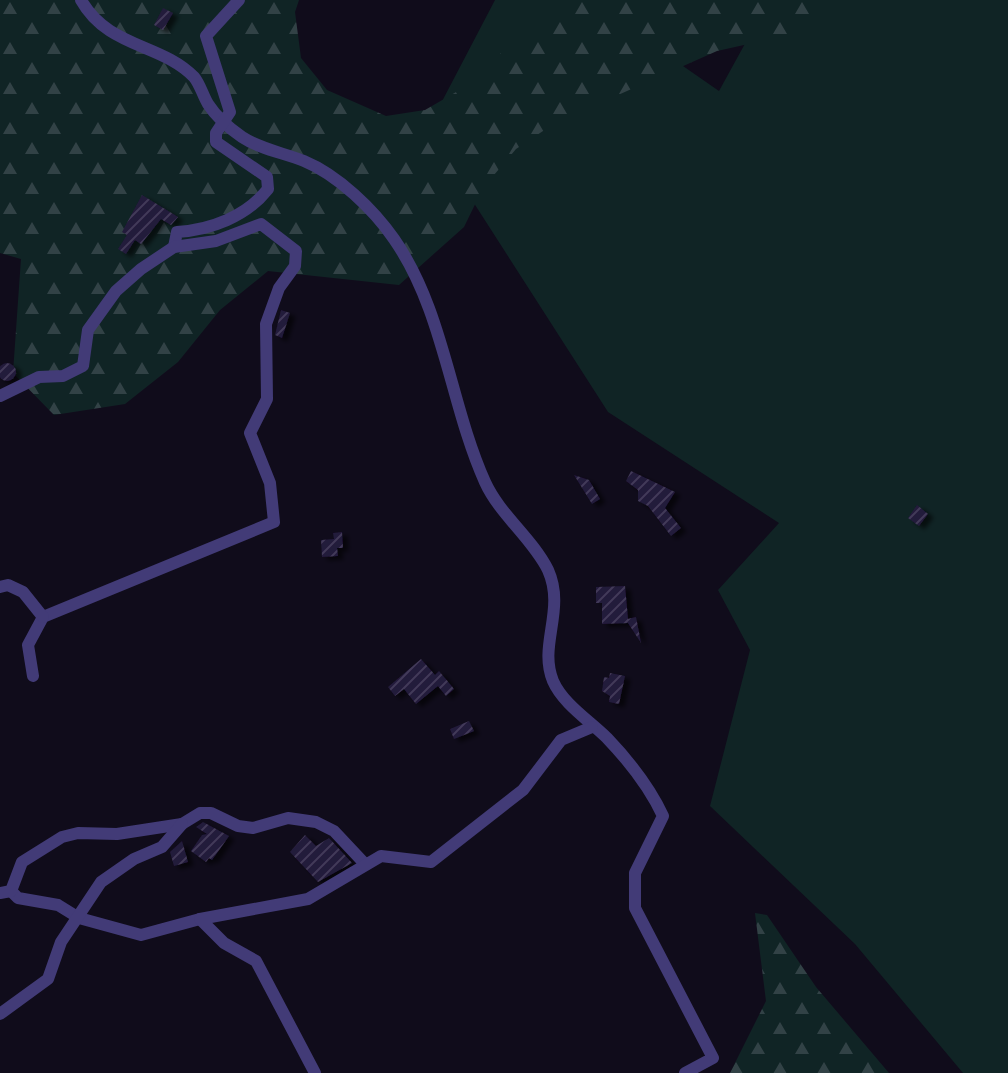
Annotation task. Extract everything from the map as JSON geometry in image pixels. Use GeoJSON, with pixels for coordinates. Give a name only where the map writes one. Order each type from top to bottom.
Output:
{"type":"FeatureCollection","features":[{"type":"Feature","properties":{"kind":"street"},"geometry":{"type":"LineString","coordinates":[[81,0],[108,31],[194,77],[223,123],[246,140],[307,162],[329,175],[372,213],[395,240],[434,322],[470,447],[487,487],[548,570],[554,597],[555,628],[549,635],[549,666],[554,684],[592,727],[615,747],[656,801],[663,816],[635,873],[635,908],[713,1058],[685,1073]]}},
{"type":"Feature","properties":{"kind":"street"},"geometry":{"type":"LineString","coordinates":[[174,247],[177,232],[205,231],[223,223],[268,189],[267,177],[216,142],[216,133],[230,112],[206,36],[239,0]]}},
{"type":"Feature","properties":{"kind":"street"},"geometry":{"type":"LineString","coordinates":[[0,396],[39,377],[63,376],[83,366],[88,330],[116,291],[174,247],[216,241],[261,224],[296,251],[295,266],[279,288],[266,324],[267,399],[250,433],[270,483],[274,522],[43,617],[28,645],[33,676]]}},
{"type":"Feature","properties":{"kind":"street"},"geometry":{"type":"LineString","coordinates":[[0,587],[8,585],[23,592],[43,617]]}},
{"type":"Feature","properties":{"kind":"street"},"geometry":{"type":"LineString","coordinates":[[182,824],[117,834],[78,833],[62,837],[22,862],[5,892],[18,898],[58,905],[79,918],[141,935],[200,919],[308,899],[381,856],[431,862],[456,839],[523,790],[561,740],[592,727]]}},
{"type":"Feature","properties":{"kind":"street"},"geometry":{"type":"LineString","coordinates":[[0,1014],[48,979],[61,942],[101,882],[134,859],[162,847],[182,824],[200,813],[211,813],[238,826],[253,828],[302,818],[334,831],[365,864]]}},
{"type":"Feature","properties":{"kind":"street"},"geometry":{"type":"LineString","coordinates":[[200,919],[224,943],[256,961],[315,1073]]}},
{"type":"Feature","properties":{"kind":"green space"},"geometry":{"type":"Polygon","coordinates":[[[0,0],[299,0],[295,12],[301,58],[327,90],[386,116],[425,110],[470,84],[516,38],[584,0],[821,0],[802,32],[717,51],[555,123],[516,149],[483,188],[464,227],[399,285],[268,271],[220,310],[178,362],[125,404],[54,415],[13,373],[21,259],[0,253],[0,0]]]}},
{"type":"Feature","properties":{"kind":"green space"},"geometry":{"type":"Polygon","coordinates":[[[495,0],[588,0],[719,91],[769,0],[1008,0],[1008,1073],[963,1073],[855,944],[710,806],[750,650],[718,590],[779,523],[608,412],[427,130],[495,0]]]}},
{"type":"Feature","properties":{"kind":"green space"},"geometry":{"type":"Polygon","coordinates":[[[755,913],[767,915],[816,987],[889,1073],[730,1073],[766,1001],[755,913]]]}},
{"type":"Feature","properties":{"kind":"building"},"geometry":{"type":"Polygon","coordinates":[[[163,8],[173,13],[163,30],[154,25],[163,8]]]}},
{"type":"Feature","properties":{"kind":"building"},"geometry":{"type":"Polygon","coordinates":[[[142,195],[178,217],[171,225],[161,219],[141,244],[135,240],[126,254],[118,249],[127,235],[122,232],[142,195]]]}},
{"type":"Feature","properties":{"kind":"building"},"geometry":{"type":"Polygon","coordinates":[[[281,310],[290,313],[282,338],[275,335],[281,310]]]}},
{"type":"Feature","properties":{"kind":"building"},"geometry":{"type":"Polygon","coordinates":[[[7,363],[16,372],[7,381],[-2,372],[7,363]]]}},
{"type":"Feature","properties":{"kind":"building"},"geometry":{"type":"Polygon","coordinates":[[[631,471],[675,492],[665,508],[681,528],[671,536],[648,506],[638,501],[638,490],[626,481],[631,471]]]}},
{"type":"Feature","properties":{"kind":"building"},"geometry":{"type":"Polygon","coordinates":[[[574,475],[589,480],[600,499],[592,504],[574,475]]]}},
{"type":"Feature","properties":{"kind":"building"},"geometry":{"type":"Polygon","coordinates":[[[917,505],[928,514],[919,526],[908,518],[917,505]]]}},
{"type":"Feature","properties":{"kind":"building"},"geometry":{"type":"Polygon","coordinates":[[[342,532],[343,548],[337,548],[338,556],[322,557],[321,540],[334,539],[333,533],[342,532]]]}},
{"type":"Feature","properties":{"kind":"building"},"geometry":{"type":"Polygon","coordinates":[[[625,586],[628,619],[636,617],[641,643],[628,623],[602,624],[602,603],[596,603],[596,587],[625,586]]]}},
{"type":"Feature","properties":{"kind":"building"},"geometry":{"type":"Polygon","coordinates":[[[421,659],[435,675],[439,671],[454,689],[446,696],[438,686],[416,704],[404,689],[395,696],[388,687],[421,659]]]}},
{"type":"Feature","properties":{"kind":"building"},"geometry":{"type":"Polygon","coordinates":[[[610,673],[625,676],[619,704],[609,702],[610,696],[602,691],[604,677],[609,678],[610,673]]]}},
{"type":"Feature","properties":{"kind":"building"},"geometry":{"type":"Polygon","coordinates":[[[469,721],[474,731],[454,739],[450,729],[469,721]]]}},
{"type":"Feature","properties":{"kind":"building"},"geometry":{"type":"Polygon","coordinates":[[[203,822],[229,836],[212,860],[209,858],[206,862],[191,851],[202,835],[207,834],[196,827],[203,822]]]}},
{"type":"Feature","properties":{"kind":"building"},"geometry":{"type":"Polygon","coordinates":[[[305,835],[316,846],[329,838],[352,863],[318,882],[290,852],[305,835]]]}},
{"type":"Feature","properties":{"kind":"building"},"geometry":{"type":"Polygon","coordinates":[[[182,841],[188,862],[174,866],[170,852],[182,841]]]}}]}
